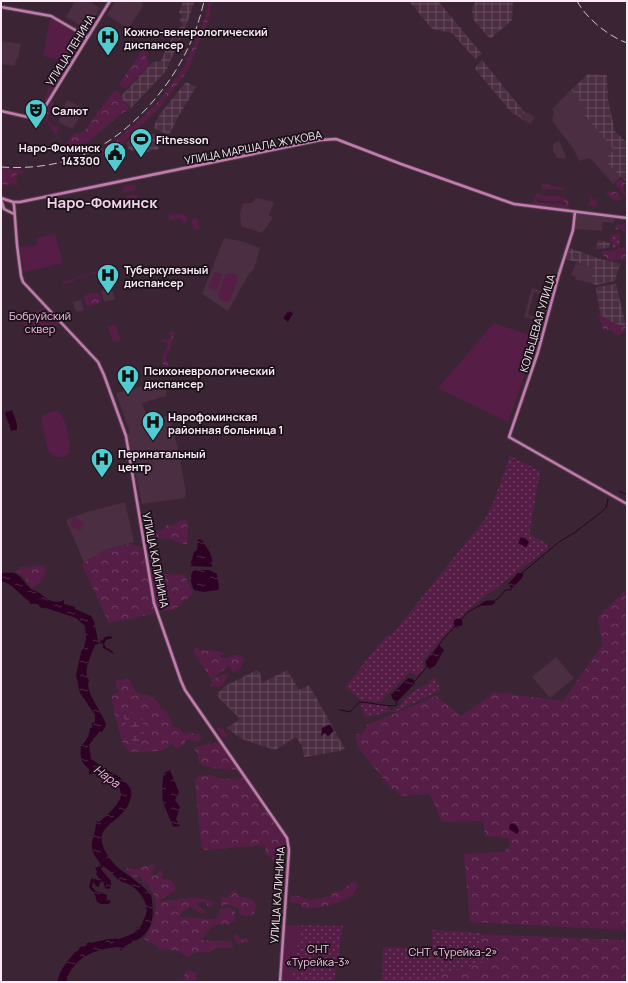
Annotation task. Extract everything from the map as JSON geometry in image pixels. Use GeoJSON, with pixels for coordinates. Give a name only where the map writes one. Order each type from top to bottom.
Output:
{"type":"FeatureCollection","features":[{"type":"Feature","properties":{"kind":"street","name":"УЛИЦА ЛЕНИНА"},"geometry":{"type":"LineString","coordinates":[[1,111],[32,118],[40,114],[110,1]]}},
{"type":"Feature","properties":{"kind":"street"},"geometry":{"type":"LineString","coordinates":[[1,6],[51,16],[87,37]]}},
{"type":"Feature","properties":{"kind":"street","name":"УЛИЦА МАРШАЛА ЖУКОВА"},"geometry":{"type":"LineString","coordinates":[[16,203],[321,140],[336,140],[503,201],[523,206],[627,218]]}},
{"type":"Feature","properties":{"kind":"street"},"geometry":{"type":"LineString","coordinates":[[10,211],[16,203],[1,199],[4,209],[14,214]]}},
{"type":"Feature","properties":{"kind":"street"},"geometry":{"type":"LineString","coordinates":[[3,204],[8,200]]}},
{"type":"Feature","properties":{"kind":"street"},"geometry":{"type":"LineString","coordinates":[[13,202],[14,207]]}},
{"type":"Feature","properties":{"kind":"street","name":"УЛИЦА КАЛИНИНА"},"geometry":{"type":"LineString","coordinates":[[14,207],[17,245],[23,282],[99,363],[115,403],[126,436],[154,603],[182,684],[287,838],[289,850],[280,981]]}},
{"type":"Feature","properties":{"kind":"street","name":"КОЛЬЦЕВАЯ УЛИЦА"},"geometry":{"type":"LineString","coordinates":[[575,212],[573,230],[559,274],[538,352],[509,437],[627,504]]}},
{"type":"Feature","properties":{"kind":"shaded area"},"geometry":{"type":"Polygon","coordinates":[[[75,1],[89,1],[100,8],[87,30],[66,17],[75,1]]]}},
{"type":"Feature","properties":{"kind":"shaded area"},"geometry":{"type":"Polygon","coordinates":[[[115,1],[142,2],[143,6],[128,29],[107,15],[115,1]]]}},
{"type":"Feature","properties":{"kind":"shaded area"},"geometry":{"type":"Polygon","coordinates":[[[183,1],[194,1],[194,3],[166,71],[131,108],[120,97],[153,62],[161,61],[169,42],[182,25],[180,21],[182,14],[179,13],[183,1]]]}},
{"type":"Feature","properties":{"kind":"shaded area"},"geometry":{"type":"Polygon","coordinates":[[[409,1],[438,1],[482,54],[475,59],[452,33],[432,29],[409,1]]]}},
{"type":"Feature","properties":{"kind":"shaded area"},"geometry":{"type":"Polygon","coordinates":[[[476,1],[513,1],[512,20],[490,39],[473,19],[472,8],[476,1]]]}},
{"type":"Feature","properties":{"kind":"shaded area"},"geometry":{"type":"Polygon","coordinates":[[[2,41],[21,44],[15,66],[1,64],[2,41]]]}},
{"type":"Feature","properties":{"kind":"shaded area"},"geometry":{"type":"Polygon","coordinates":[[[482,60],[525,113],[520,117],[512,113],[475,69],[482,60]]]}},
{"type":"Feature","properties":{"kind":"shaded area"},"geometry":{"type":"Polygon","coordinates":[[[588,74],[607,75],[608,99],[615,132],[627,142],[627,182],[604,160],[614,150],[583,114],[588,110],[571,90],[588,74]]]}},
{"type":"Feature","properties":{"kind":"shaded area"},"geometry":{"type":"Polygon","coordinates":[[[186,82],[196,87],[169,135],[153,128],[160,114],[186,82]]]}},
{"type":"Feature","properties":{"kind":"shaded area"},"geometry":{"type":"Polygon","coordinates":[[[571,90],[589,110],[583,115],[615,150],[604,160],[621,177],[613,184],[590,158],[579,161],[573,148],[552,121],[554,112],[552,109],[571,90]]]}},
{"type":"Feature","properties":{"kind":"shaded area"},"geometry":{"type":"Polygon","coordinates":[[[67,100],[85,109],[72,129],[58,122],[67,100]]]}},
{"type":"Feature","properties":{"kind":"shaded area"},"geometry":{"type":"Polygon","coordinates":[[[526,112],[535,118],[530,124],[519,118],[526,112]]]}},
{"type":"Feature","properties":{"kind":"shaded area"},"geometry":{"type":"Polygon","coordinates":[[[141,130],[157,135],[159,149],[139,154],[138,152],[129,150],[126,143],[141,130]]]}},
{"type":"Feature","properties":{"kind":"shaded area"},"geometry":{"type":"Polygon","coordinates":[[[559,141],[566,156],[565,159],[557,158],[553,151],[553,144],[559,141]]]}},
{"type":"Feature","properties":{"kind":"shaded area"},"geometry":{"type":"Polygon","coordinates":[[[256,198],[274,202],[269,215],[273,218],[262,233],[241,226],[240,213],[243,203],[252,203],[256,198]]]}},
{"type":"Feature","properties":{"kind":"shaded area"},"geometry":{"type":"Polygon","coordinates":[[[578,214],[615,218],[614,223],[603,222],[602,231],[575,229],[576,216],[578,214]]]}},
{"type":"Feature","properties":{"kind":"shaded area"},"geometry":{"type":"Polygon","coordinates":[[[224,238],[241,241],[260,248],[254,269],[249,274],[228,311],[202,294],[224,238]]]}},
{"type":"Feature","properties":{"kind":"shaded area"},"geometry":{"type":"Polygon","coordinates":[[[598,240],[610,243],[609,248],[596,249],[598,240]]]}},
{"type":"Feature","properties":{"kind":"shaded area"},"geometry":{"type":"Polygon","coordinates":[[[570,248],[600,259],[620,264],[615,281],[596,285],[589,282],[595,268],[566,259],[570,248]]]}},
{"type":"Feature","properties":{"kind":"shaded area"},"geometry":{"type":"Polygon","coordinates":[[[576,263],[595,268],[589,283],[575,279],[576,277],[571,275],[576,263]]]}},
{"type":"Feature","properties":{"kind":"shaded area"},"geometry":{"type":"Polygon","coordinates":[[[616,284],[627,332],[603,329],[596,289],[597,287],[616,284]]]}},
{"type":"Feature","properties":{"kind":"shaded area","name":"Туберкулезный диспансер"},"geometry":{"type":"Polygon","coordinates":[[[112,288],[115,299],[104,302],[101,291],[112,288]]]}},
{"type":"Feature","properties":{"kind":"shaded area"},"geometry":{"type":"Polygon","coordinates":[[[532,288],[546,292],[545,295],[534,292],[528,315],[539,318],[538,321],[524,317],[532,288]]]}},
{"type":"Feature","properties":{"kind":"shaded area"},"geometry":{"type":"Polygon","coordinates":[[[81,300],[84,310],[76,312],[73,302],[81,300]]]}},
{"type":"Feature","properties":{"kind":"shaded area","name":"Нарофоминская районная больница 1"},"geometry":{"type":"Polygon","coordinates":[[[163,381],[163,383],[168,382],[166,396],[142,403],[148,421],[169,415],[178,448],[186,493],[185,498],[142,504],[127,434],[130,433],[116,393],[163,381]]]}},
{"type":"Feature","properties":{"kind":"shaded area"},"geometry":{"type":"Polygon","coordinates":[[[125,502],[134,542],[105,550],[84,562],[66,520],[87,512],[125,502]]]}},
{"type":"Feature","properties":{"kind":"shaded area"},"geometry":{"type":"Polygon","coordinates":[[[556,657],[574,678],[550,698],[532,677],[556,657]]]}},
{"type":"Feature","properties":{"kind":"shaded area"},"geometry":{"type":"Polygon","coordinates":[[[257,670],[260,673],[262,683],[287,670],[299,690],[309,685],[345,749],[304,757],[302,746],[296,737],[275,750],[242,739],[227,728],[240,719],[216,695],[225,686],[257,670]]]}},
{"type":"Feature","properties":{"kind":"green space"},"geometry":{"type":"Polygon","coordinates":[[[209,1],[212,1],[209,18],[188,70],[159,108],[123,143],[125,158],[102,155],[98,152],[118,139],[161,99],[185,65],[204,21],[209,1]]]}},
{"type":"Feature","properties":{"kind":"green space"},"geometry":{"type":"Polygon","coordinates":[[[50,19],[83,39],[55,86],[46,84],[47,78],[56,80],[59,60],[43,56],[50,19]]]}},
{"type":"Feature","properties":{"kind":"green space"},"geometry":{"type":"Polygon","coordinates":[[[147,47],[148,50],[146,58],[150,63],[147,68],[126,88],[121,87],[119,84],[144,48],[147,47]]]}},
{"type":"Feature","properties":{"kind":"green space"},"geometry":{"type":"Polygon","coordinates":[[[49,86],[54,87],[44,101],[41,109],[49,86]]]}},
{"type":"Feature","properties":{"kind":"green space"},"geometry":{"type":"Polygon","coordinates":[[[116,90],[120,93],[120,98],[129,107],[128,110],[113,120],[86,143],[68,150],[66,147],[70,138],[75,133],[81,133],[85,130],[116,90]]]}},
{"type":"Feature","properties":{"kind":"green space"},"geometry":{"type":"Polygon","coordinates":[[[53,100],[47,121],[59,127],[56,135],[61,142],[43,118],[51,101],[53,100]]]}},
{"type":"Feature","properties":{"kind":"green space"},"geometry":{"type":"Polygon","coordinates":[[[1,168],[24,171],[24,173],[17,174],[17,186],[12,184],[1,184],[1,168]]]}},
{"type":"Feature","properties":{"kind":"green space"},"geometry":{"type":"Polygon","coordinates":[[[622,179],[626,183],[623,189],[627,195],[627,198],[615,184],[622,179]]]}},
{"type":"Feature","properties":{"kind":"green space"},"geometry":{"type":"Polygon","coordinates":[[[135,184],[136,190],[123,193],[122,187],[135,184]]]}},
{"type":"Feature","properties":{"kind":"green space"},"geometry":{"type":"Polygon","coordinates":[[[543,184],[566,189],[543,189],[541,188],[543,184]]]}},
{"type":"Feature","properties":{"kind":"green space"},"geometry":{"type":"Polygon","coordinates":[[[613,191],[620,196],[621,200],[616,201],[607,195],[607,192],[613,191]]]}},
{"type":"Feature","properties":{"kind":"green space"},"geometry":{"type":"Polygon","coordinates":[[[137,194],[138,203],[128,205],[126,196],[137,194]]]}},
{"type":"Feature","properties":{"kind":"green space"},"geometry":{"type":"Polygon","coordinates":[[[537,194],[564,197],[569,202],[568,207],[566,208],[533,205],[531,203],[537,194]],[[537,198],[536,200],[537,202],[541,203],[566,204],[564,201],[547,201],[537,198]]]}},
{"type":"Feature","properties":{"kind":"green space"},"geometry":{"type":"Polygon","coordinates":[[[591,196],[595,201],[598,199],[597,206],[594,207],[589,204],[591,196]]]}},
{"type":"Feature","properties":{"kind":"green space"},"geometry":{"type":"Polygon","coordinates":[[[169,214],[184,214],[187,217],[187,222],[183,223],[177,218],[173,221],[169,220],[169,214]]]}},
{"type":"Feature","properties":{"kind":"green space"},"geometry":{"type":"Polygon","coordinates":[[[197,218],[200,229],[194,230],[191,220],[197,218]]]}},
{"type":"Feature","properties":{"kind":"green space"},"geometry":{"type":"Polygon","coordinates":[[[617,224],[627,225],[627,234],[619,228],[617,230],[615,229],[617,224]]]}},
{"type":"Feature","properties":{"kind":"green space"},"geometry":{"type":"Polygon","coordinates":[[[55,234],[63,263],[24,272],[20,247],[37,245],[37,238],[55,234]]]}},
{"type":"Feature","properties":{"kind":"green space"},"geometry":{"type":"Polygon","coordinates":[[[611,234],[620,235],[619,246],[613,248],[612,244],[614,243],[610,241],[611,234]]]}},
{"type":"Feature","properties":{"kind":"green space"},"geometry":{"type":"Polygon","coordinates":[[[620,248],[627,248],[627,261],[618,259],[612,262],[601,253],[603,251],[612,251],[620,248]]]}},
{"type":"Feature","properties":{"kind":"green space"},"geometry":{"type":"Polygon","coordinates":[[[99,270],[101,272],[100,273],[62,284],[62,282],[82,276],[83,274],[85,276],[99,270]]]}},
{"type":"Feature","properties":{"kind":"green space"},"geometry":{"type":"Polygon","coordinates":[[[215,272],[222,274],[222,276],[217,290],[215,291],[208,288],[215,272]]]}},
{"type":"Feature","properties":{"kind":"green space"},"geometry":{"type":"Polygon","coordinates":[[[229,273],[236,275],[238,279],[230,300],[225,302],[219,298],[218,295],[225,275],[229,273]]]}},
{"type":"Feature","properties":{"kind":"green space"},"geometry":{"type":"Polygon","coordinates":[[[91,293],[98,293],[101,297],[101,302],[87,306],[84,296],[91,293]]]}},
{"type":"Feature","properties":{"kind":"green space","name":"Бобруйский сквер"},"geometry":{"type":"Polygon","coordinates":[[[43,308],[59,324],[53,329],[34,336],[29,334],[21,319],[43,308]]]}},
{"type":"Feature","properties":{"kind":"green space"},"geometry":{"type":"Polygon","coordinates":[[[600,314],[606,319],[619,325],[627,326],[627,331],[618,335],[614,334],[612,330],[604,329],[598,316],[600,314]]]}},
{"type":"Feature","properties":{"kind":"green space"},"geometry":{"type":"Polygon","coordinates":[[[494,323],[538,338],[508,422],[438,388],[494,323]]]}},
{"type":"Feature","properties":{"kind":"green space"},"geometry":{"type":"Polygon","coordinates":[[[115,324],[121,340],[115,343],[113,342],[108,328],[115,324]]]}},
{"type":"Feature","properties":{"kind":"green space"},"geometry":{"type":"Polygon","coordinates":[[[172,331],[175,332],[171,346],[166,355],[166,360],[168,363],[166,374],[163,364],[163,353],[168,347],[168,344],[165,342],[159,342],[163,339],[168,340],[171,337],[170,333],[172,331]]]}},
{"type":"Feature","properties":{"kind":"green space"},"geometry":{"type":"Polygon","coordinates":[[[57,411],[65,423],[69,442],[69,453],[61,457],[55,457],[48,451],[41,420],[45,414],[57,411]]]}},
{"type":"Feature","properties":{"kind":"green space"},"geometry":{"type":"Polygon","coordinates":[[[510,456],[540,471],[530,534],[547,544],[547,549],[467,610],[422,662],[425,668],[415,676],[410,672],[380,702],[361,700],[345,687],[387,635],[391,636],[485,519],[494,501],[510,456]]]}},
{"type":"Feature","properties":{"kind":"green space"},"geometry":{"type":"Polygon","coordinates":[[[74,517],[84,522],[80,531],[70,526],[74,517]]]}},
{"type":"Feature","properties":{"kind":"green space"},"geometry":{"type":"Polygon","coordinates":[[[186,519],[188,529],[187,545],[162,538],[146,539],[144,534],[151,530],[161,531],[167,525],[174,525],[179,521],[186,519]]]}},
{"type":"Feature","properties":{"kind":"green space"},"geometry":{"type":"Polygon","coordinates":[[[130,544],[141,547],[151,568],[156,571],[167,574],[184,574],[193,594],[175,609],[109,623],[82,565],[84,562],[105,550],[130,544]]]}},
{"type":"Feature","properties":{"kind":"green space"},"geometry":{"type":"Polygon","coordinates":[[[42,565],[46,568],[44,577],[32,588],[25,578],[17,572],[20,567],[42,565]]]}},
{"type":"Feature","properties":{"kind":"green space"},"geometry":{"type":"Polygon","coordinates":[[[627,589],[627,930],[470,922],[464,854],[503,852],[511,845],[507,838],[485,836],[483,821],[442,822],[430,794],[402,796],[389,786],[358,747],[355,734],[363,734],[367,725],[436,696],[461,716],[495,692],[563,701],[602,645],[598,617],[627,589]],[[514,823],[510,824],[509,829],[517,834],[519,831],[514,823]]]}},
{"type":"Feature","properties":{"kind":"green space"},"geometry":{"type":"Polygon","coordinates":[[[195,647],[202,650],[220,652],[223,654],[219,656],[223,658],[241,655],[244,660],[241,667],[233,673],[229,666],[211,679],[193,651],[195,647]]]}},
{"type":"Feature","properties":{"kind":"green space"},"geometry":{"type":"Polygon","coordinates":[[[223,674],[227,674],[224,683],[218,688],[215,685],[210,686],[212,680],[223,674]]]}},
{"type":"Feature","properties":{"kind":"green space"},"geometry":{"type":"Polygon","coordinates":[[[434,677],[441,690],[395,712],[390,712],[401,706],[405,698],[429,683],[428,681],[434,677]]]}},
{"type":"Feature","properties":{"kind":"green space"},"geometry":{"type":"Polygon","coordinates":[[[128,678],[135,691],[141,695],[148,695],[159,703],[160,708],[168,714],[172,727],[179,728],[184,734],[191,733],[202,737],[195,742],[189,739],[185,740],[185,744],[176,749],[171,744],[162,751],[130,752],[123,744],[113,709],[112,695],[119,692],[116,687],[116,681],[128,678]]]}},
{"type":"Feature","properties":{"kind":"green space"},"geometry":{"type":"Polygon","coordinates":[[[362,703],[386,705],[390,711],[365,717],[362,703]]]}},
{"type":"Feature","properties":{"kind":"green space"},"geometry":{"type":"Polygon","coordinates":[[[129,712],[141,714],[144,734],[139,744],[132,744],[131,736],[124,719],[124,714],[129,712]]]}},
{"type":"Feature","properties":{"kind":"green space"},"geometry":{"type":"Polygon","coordinates":[[[222,727],[228,738],[222,737],[217,729],[222,727]]]}},
{"type":"Feature","properties":{"kind":"green space"},"geometry":{"type":"Polygon","coordinates":[[[219,742],[238,771],[208,767],[199,763],[198,754],[194,749],[196,747],[219,742]]]}},
{"type":"Feature","properties":{"kind":"green space"},"geometry":{"type":"Polygon","coordinates":[[[212,775],[221,779],[245,778],[283,832],[285,840],[283,878],[280,879],[280,864],[274,864],[272,858],[265,853],[265,845],[207,850],[202,849],[195,780],[199,776],[212,775]]]}},
{"type":"Feature","properties":{"kind":"green space"},"geometry":{"type":"Polygon","coordinates":[[[153,862],[154,867],[150,874],[156,875],[161,870],[163,873],[162,879],[169,879],[174,884],[176,889],[159,901],[199,898],[214,902],[212,906],[208,907],[206,902],[196,903],[206,912],[203,914],[190,907],[178,917],[215,919],[219,914],[220,909],[229,907],[235,911],[235,921],[229,924],[213,925],[201,940],[232,942],[233,948],[214,948],[209,953],[198,952],[187,957],[179,951],[161,949],[144,939],[154,920],[156,909],[155,898],[149,883],[144,884],[139,875],[136,878],[130,875],[130,872],[125,870],[128,868],[136,870],[145,866],[149,867],[153,862]]]}},
{"type":"Feature","properties":{"kind":"green space"},"geometry":{"type":"Polygon","coordinates":[[[356,882],[358,886],[353,894],[343,901],[315,908],[303,908],[301,904],[290,902],[290,897],[295,895],[311,900],[331,896],[333,892],[342,891],[350,883],[356,882]]]}},
{"type":"Feature","properties":{"kind":"green space"},"geometry":{"type":"Polygon","coordinates":[[[235,889],[238,896],[252,899],[256,905],[254,914],[248,916],[241,915],[239,913],[239,908],[228,904],[221,906],[221,897],[227,897],[235,889]]]}},
{"type":"Feature","properties":{"kind":"green space"},"geometry":{"type":"Polygon","coordinates":[[[286,925],[302,925],[291,982],[279,982],[285,944],[286,925]]]}},
{"type":"Feature","properties":{"kind":"green space","name":"СНТ «Турейка-3»"},"geometry":{"type":"Polygon","coordinates":[[[302,925],[343,926],[334,982],[291,982],[302,925]]]}},
{"type":"Feature","properties":{"kind":"green space","name":"СНТ «Турейка-2»"},"geometry":{"type":"Polygon","coordinates":[[[432,930],[480,933],[482,963],[436,975],[434,982],[374,982],[382,980],[382,947],[433,949],[432,930]]]}},
{"type":"Feature","properties":{"kind":"green space"},"geometry":{"type":"Polygon","coordinates":[[[235,934],[242,940],[246,939],[248,942],[238,944],[233,936],[235,934]]]}},
{"type":"Feature","properties":{"kind":"green space"},"geometry":{"type":"Polygon","coordinates":[[[478,934],[627,940],[627,982],[431,982],[430,975],[478,934]]]}},
{"type":"Feature","properties":{"kind":"green space"},"geometry":{"type":"Polygon","coordinates":[[[186,970],[197,972],[195,982],[183,982],[186,970]]]}},
{"type":"Feature","properties":{"kind":"water"},"geometry":{"type":"Polygon","coordinates":[[[289,310],[294,312],[288,322],[283,318],[289,310]]]}},
{"type":"Feature","properties":{"kind":"water"},"geometry":{"type":"Polygon","coordinates":[[[12,410],[17,424],[17,430],[11,431],[5,413],[12,410]]]}},
{"type":"Feature","properties":{"kind":"water"},"geometry":{"type":"Polygon","coordinates":[[[521,537],[529,542],[527,546],[525,547],[518,543],[521,537]]]}},
{"type":"Feature","properties":{"kind":"water"},"geometry":{"type":"Polygon","coordinates":[[[198,539],[202,540],[210,552],[212,559],[211,567],[190,566],[194,552],[197,550],[198,539]]]}},
{"type":"Feature","properties":{"kind":"water"},"geometry":{"type":"Polygon","coordinates":[[[209,570],[217,574],[218,590],[203,592],[194,590],[191,583],[191,576],[193,571],[209,570]]]}},
{"type":"Feature","properties":{"kind":"water","name":"Нара"},"geometry":{"type":"Polygon","coordinates":[[[1,573],[17,574],[31,589],[49,600],[60,602],[64,600],[64,604],[75,607],[75,609],[91,616],[94,621],[98,641],[110,636],[113,638],[106,640],[104,644],[114,654],[103,648],[103,644],[101,643],[95,645],[87,668],[87,677],[89,680],[88,685],[91,696],[106,725],[102,732],[100,731],[89,745],[91,759],[104,769],[123,779],[130,788],[132,794],[126,809],[103,832],[102,839],[104,848],[113,863],[151,894],[153,914],[150,926],[143,936],[126,946],[121,951],[119,947],[110,948],[94,952],[86,956],[74,966],[69,973],[66,982],[57,982],[61,970],[80,947],[86,946],[87,942],[91,943],[101,940],[119,939],[134,933],[137,930],[136,927],[139,928],[142,924],[145,917],[146,907],[140,893],[132,886],[119,880],[103,866],[101,869],[111,881],[111,888],[105,888],[103,881],[99,884],[100,886],[97,887],[93,882],[92,887],[96,891],[107,895],[107,899],[110,899],[111,902],[108,904],[101,904],[97,902],[95,895],[89,887],[91,879],[93,878],[98,880],[99,878],[96,874],[97,872],[95,868],[99,866],[100,863],[95,857],[92,847],[96,821],[99,822],[115,807],[121,796],[119,786],[106,778],[93,773],[89,775],[89,769],[81,758],[81,745],[85,742],[90,728],[92,728],[92,723],[95,722],[95,715],[80,693],[76,675],[81,652],[86,639],[85,626],[76,618],[46,608],[41,608],[38,604],[30,604],[29,601],[13,587],[6,582],[1,581],[1,573]]]}},
{"type":"Feature","properties":{"kind":"water"},"geometry":{"type":"Polygon","coordinates":[[[518,573],[523,573],[523,577],[512,588],[508,584],[518,573]]]}},
{"type":"Feature","properties":{"kind":"water"},"geometry":{"type":"Polygon","coordinates":[[[490,600],[496,602],[492,605],[478,606],[485,601],[490,600]]]}},
{"type":"Feature","properties":{"kind":"water"},"geometry":{"type":"Polygon","coordinates":[[[458,618],[463,623],[458,628],[453,623],[458,618]]]}},
{"type":"Feature","properties":{"kind":"water"},"geometry":{"type":"Polygon","coordinates":[[[439,645],[444,650],[435,666],[429,669],[425,662],[439,645]]]}},
{"type":"Feature","properties":{"kind":"water"},"geometry":{"type":"Polygon","coordinates":[[[408,678],[413,679],[415,683],[398,701],[393,700],[391,695],[408,678]]]}},
{"type":"Feature","properties":{"kind":"water"},"geometry":{"type":"Polygon","coordinates":[[[330,724],[334,731],[328,736],[325,733],[321,736],[322,728],[330,724]]]}},
{"type":"Feature","properties":{"kind":"water"},"geometry":{"type":"Polygon","coordinates":[[[170,770],[179,792],[175,800],[180,807],[176,819],[180,826],[173,827],[162,796],[164,773],[170,770]]]}},
{"type":"Feature","properties":{"kind":"water"},"geometry":{"type":"Polygon","coordinates":[[[514,823],[519,831],[517,834],[509,829],[510,824],[514,823]]]}},
{"type":"Feature","properties":{"kind":"waterway"},"geometry":{"type":"LineString","coordinates":[[619,491],[627,495]]}},
{"type":"Feature","properties":{"kind":"waterway"},"geometry":{"type":"LineString","coordinates":[[522,573],[559,542],[574,533],[606,508],[608,499]]}},
{"type":"Feature","properties":{"kind":"waterway"},"geometry":{"type":"LineString","coordinates":[[493,601],[499,598],[505,590],[511,590],[511,586]]}},
{"type":"Feature","properties":{"kind":"waterway"},"geometry":{"type":"LineString","coordinates":[[461,620],[468,612],[479,606]]}},
{"type":"Feature","properties":{"kind":"waterway"},"geometry":{"type":"LineString","coordinates":[[439,645],[455,626]]}},
{"type":"Feature","properties":{"kind":"waterway"},"geometry":{"type":"LineString","coordinates":[[415,681],[428,665]]}},
{"type":"Feature","properties":{"kind":"waterway"},"geometry":{"type":"LineString","coordinates":[[340,710],[350,712],[359,702],[394,706],[397,705],[396,701]]}},
{"type":"Feature","properties":{"kind":"railway"},"geometry":{"type":"LineString","coordinates":[[1,167],[44,166],[63,162],[99,147],[132,123],[148,107],[176,71],[190,44],[204,1]]}},
{"type":"Feature","properties":{"kind":"railway"},"geometry":{"type":"LineString","coordinates":[[577,1],[586,14],[598,26],[612,36],[627,43]]}},
{"type":"Feature","properties":{"kind":"place","name":"Кожно-венерологический диспансер"},"geometry":{"type":"Point","coordinates":[108,56]}},
{"type":"Feature","properties":{"kind":"place","name":"Салют"},"geometry":{"type":"Point","coordinates":[36,130]}},
{"type":"Feature","properties":{"kind":"place","name":"Fitnesson"},"geometry":{"type":"Point","coordinates":[141,158]}},
{"type":"Feature","properties":{"kind":"place","name":"Наро-Фоминск 143300"},"geometry":{"type":"Point","coordinates":[115,172]}},
{"type":"Feature","properties":{"kind":"place","name":"Туберкулезный диспансер"},"geometry":{"type":"Point","coordinates":[108,294]}},
{"type":"Feature","properties":{"kind":"place","name":"Психоневрологический диспансер"},"geometry":{"type":"Point","coordinates":[128,396]}},
{"type":"Feature","properties":{"kind":"place","name":"Нарофоминская районная больница 1"},"geometry":{"type":"Point","coordinates":[153,442]}},
{"type":"Feature","properties":{"kind":"place","name":"Перинатальный центр"},"geometry":{"type":"Point","coordinates":[102,478]}},
{"type":"Feature","properties":{"kind":"district","name":"Наро-Фоминск"},"geometry":{"type":"Point","coordinates":[102,202]}}]}
